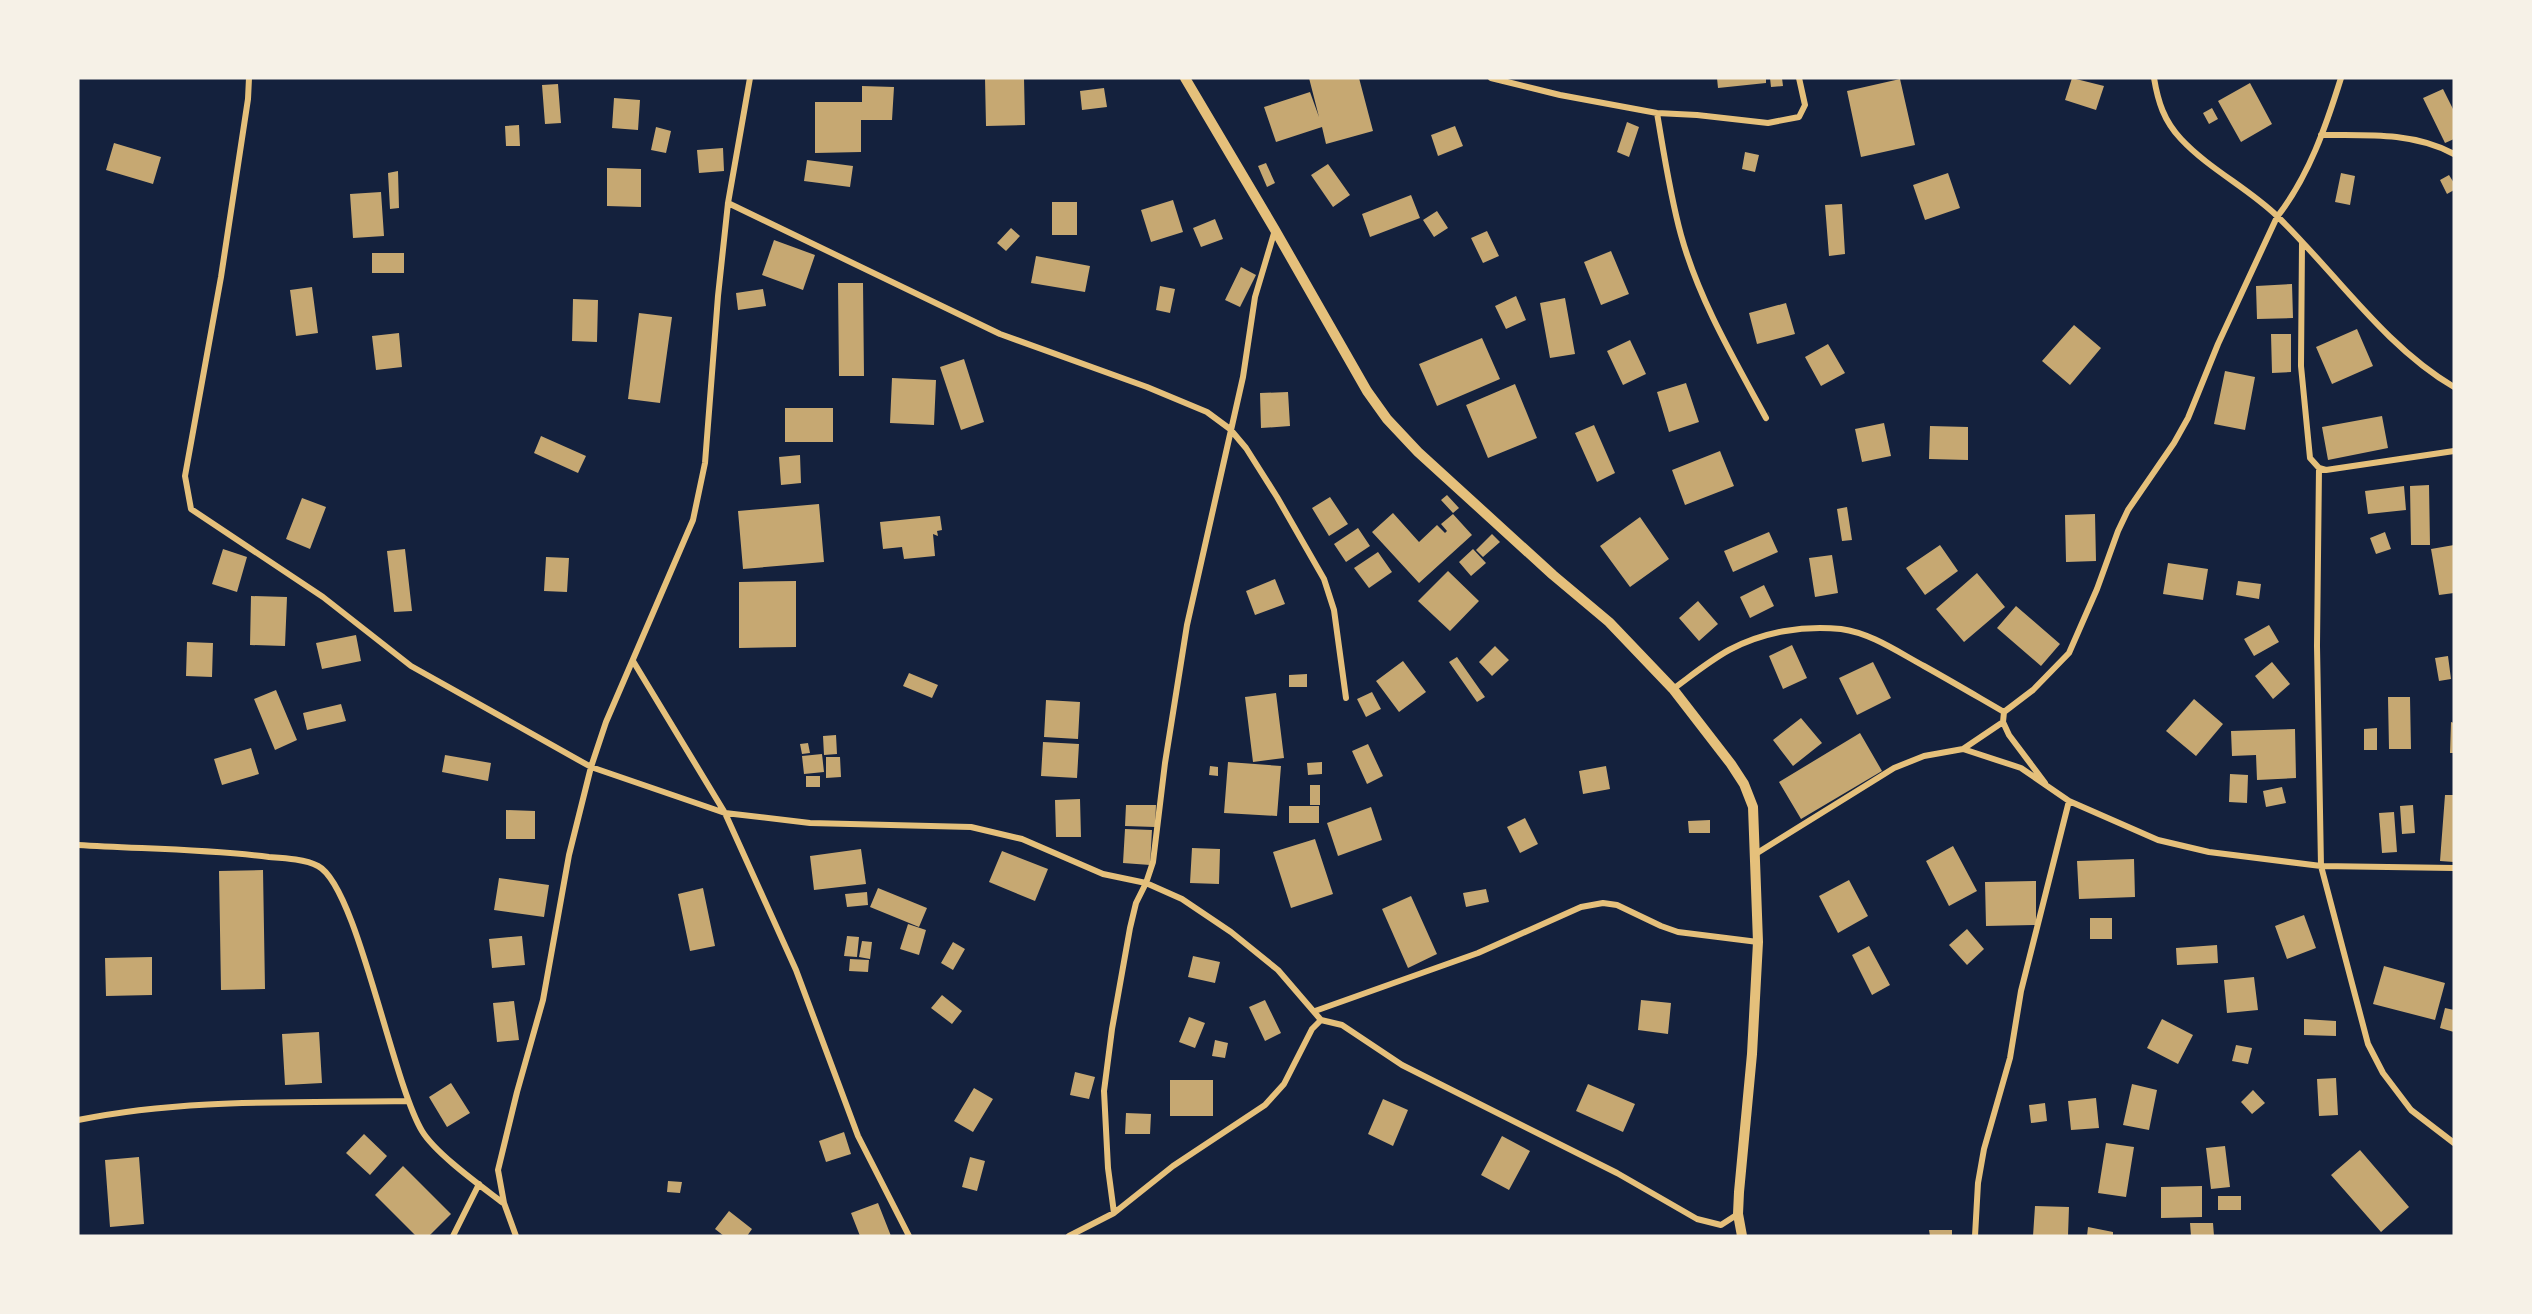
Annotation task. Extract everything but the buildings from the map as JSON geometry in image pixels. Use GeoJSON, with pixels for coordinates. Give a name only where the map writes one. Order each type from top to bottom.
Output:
{"type":"FeatureCollection","features":[{"type":"Feature","properties":{"kind":"street"},"geometry":{"type":"LineString","coordinates":[[249,78],[248,99],[221,277],[184,476],[190,509],[323,597],[411,666],[591,767],[725,813],[810,823],[971,827],[1022,839],[1103,874],[1146,883],[1182,899],[1231,932],[1278,970],[1321,1020],[1342,1025],[1402,1065],[1617,1173],[1697,1219],[1721,1225],[1738,1214]]}},
{"type":"Feature","properties":{"kind":"street"},"geometry":{"type":"LineString","coordinates":[[516,1236],[504,1203],[498,1170],[543,1000],[569,855],[591,767],[606,722],[693,520],[705,463],[728,203],[750,78]]}},
{"type":"Feature","properties":{"kind":"street"},"geometry":{"type":"LineString","coordinates":[[1185,78],[1275,230],[1366,391],[1387,419],[1418,452],[1553,575],[1609,622],[1673,689],[1744,784],[1753,807],[1758,942],[1752,1054],[1738,1214],[1742,1236]]}},
{"type":"Feature","properties":{"kind":"street"},"geometry":{"type":"LineString","coordinates":[[1491,78],[1560,95],[1657,113],[1768,123],[1799,117],[1805,105],[1799,78]]}},
{"type":"Feature","properties":{"kind":"street"},"geometry":{"type":"LineString","coordinates":[[2154,78],[2158,101],[2166,121],[2181,139],[2277,216],[2413,358],[2454,387]]}},
{"type":"Feature","properties":{"kind":"street"},"geometry":{"type":"LineString","coordinates":[[2045,783],[2009,735],[2003,722],[2004,712],[2032,690],[2069,653],[2128,510],[2160,466],[2188,418],[2218,344],[2277,216],[2291,199],[2306,173],[2341,78]]}},
{"type":"Feature","properties":{"kind":"street"},"geometry":{"type":"LineString","coordinates":[[1657,113],[1671,195],[1681,236],[1696,278],[1712,316],[1766,418]]}},
{"type":"Feature","properties":{"kind":"street"},"geometry":{"type":"LineString","coordinates":[[2321,135],[2380,135],[2410,139],[2438,145],[2454,154]]}},
{"type":"Feature","properties":{"kind":"street"},"geometry":{"type":"LineString","coordinates":[[728,203],[999,334],[1181,401],[1206,412],[1230,429],[1246,447],[1324,579],[1334,610],[1346,698]]}},
{"type":"Feature","properties":{"kind":"street"},"geometry":{"type":"LineString","coordinates":[[1114,1213],[1107,1149],[1104,1090],[1106,1061],[1130,928],[1136,903],[1153,862],[1165,763],[1187,625],[1243,378],[1255,297],[1275,230]]}},
{"type":"Feature","properties":{"kind":"street"},"geometry":{"type":"LineString","coordinates":[[2302,242],[2301,366],[2310,458],[2319,468],[2326,470],[2454,451]]}},
{"type":"Feature","properties":{"kind":"street"},"geometry":{"type":"LineString","coordinates":[[2319,468],[2317,645],[2321,866],[2368,1044],[2382,1073],[2411,1110],[2454,1143]]}},
{"type":"Feature","properties":{"kind":"street"},"geometry":{"type":"LineString","coordinates":[[1673,689],[1728,651],[1757,638],[1780,631],[1813,628],[1842,630],[1865,636],[1888,646],[2004,712]]}},
{"type":"Feature","properties":{"kind":"street"},"geometry":{"type":"LineString","coordinates":[[633,661],[725,813],[796,970],[858,1136],[909,1236]]}},
{"type":"Feature","properties":{"kind":"street"},"geometry":{"type":"LineString","coordinates":[[1754,855],[1894,768],[1924,756],[1963,749],[2003,722]]}},
{"type":"Feature","properties":{"kind":"street"},"geometry":{"type":"LineString","coordinates":[[1963,749],[2021,768],[2069,801],[2158,840],[2209,852],[2321,866],[2454,868]]}},
{"type":"Feature","properties":{"kind":"street"},"geometry":{"type":"LineString","coordinates":[[1975,1236],[1978,1183],[1984,1149],[2010,1058],[2021,991],[2069,801]]}},
{"type":"Feature","properties":{"kind":"street"},"geometry":{"type":"LineString","coordinates":[[78,845],[248,854],[291,859],[319,866],[339,888],[369,972],[407,1101],[423,1133],[461,1171],[504,1203]]}},
{"type":"Feature","properties":{"kind":"street"},"geometry":{"type":"LineString","coordinates":[[1315,1011],[1478,953],[1581,907],[1603,903],[1617,905],[1678,932],[1758,942]]}},
{"type":"Feature","properties":{"kind":"street"},"geometry":{"type":"LineString","coordinates":[[1069,1236],[1114,1213],[1173,1166],[1265,1105],[1284,1084],[1312,1029],[1321,1020]]}},
{"type":"Feature","properties":{"kind":"street"},"geometry":{"type":"LineString","coordinates":[[78,1120],[124,1111],[182,1105],[407,1101]]}},
{"type":"Feature","properties":{"kind":"street"},"geometry":{"type":"LineString","coordinates":[[453,1236],[479,1184]]}}]}
